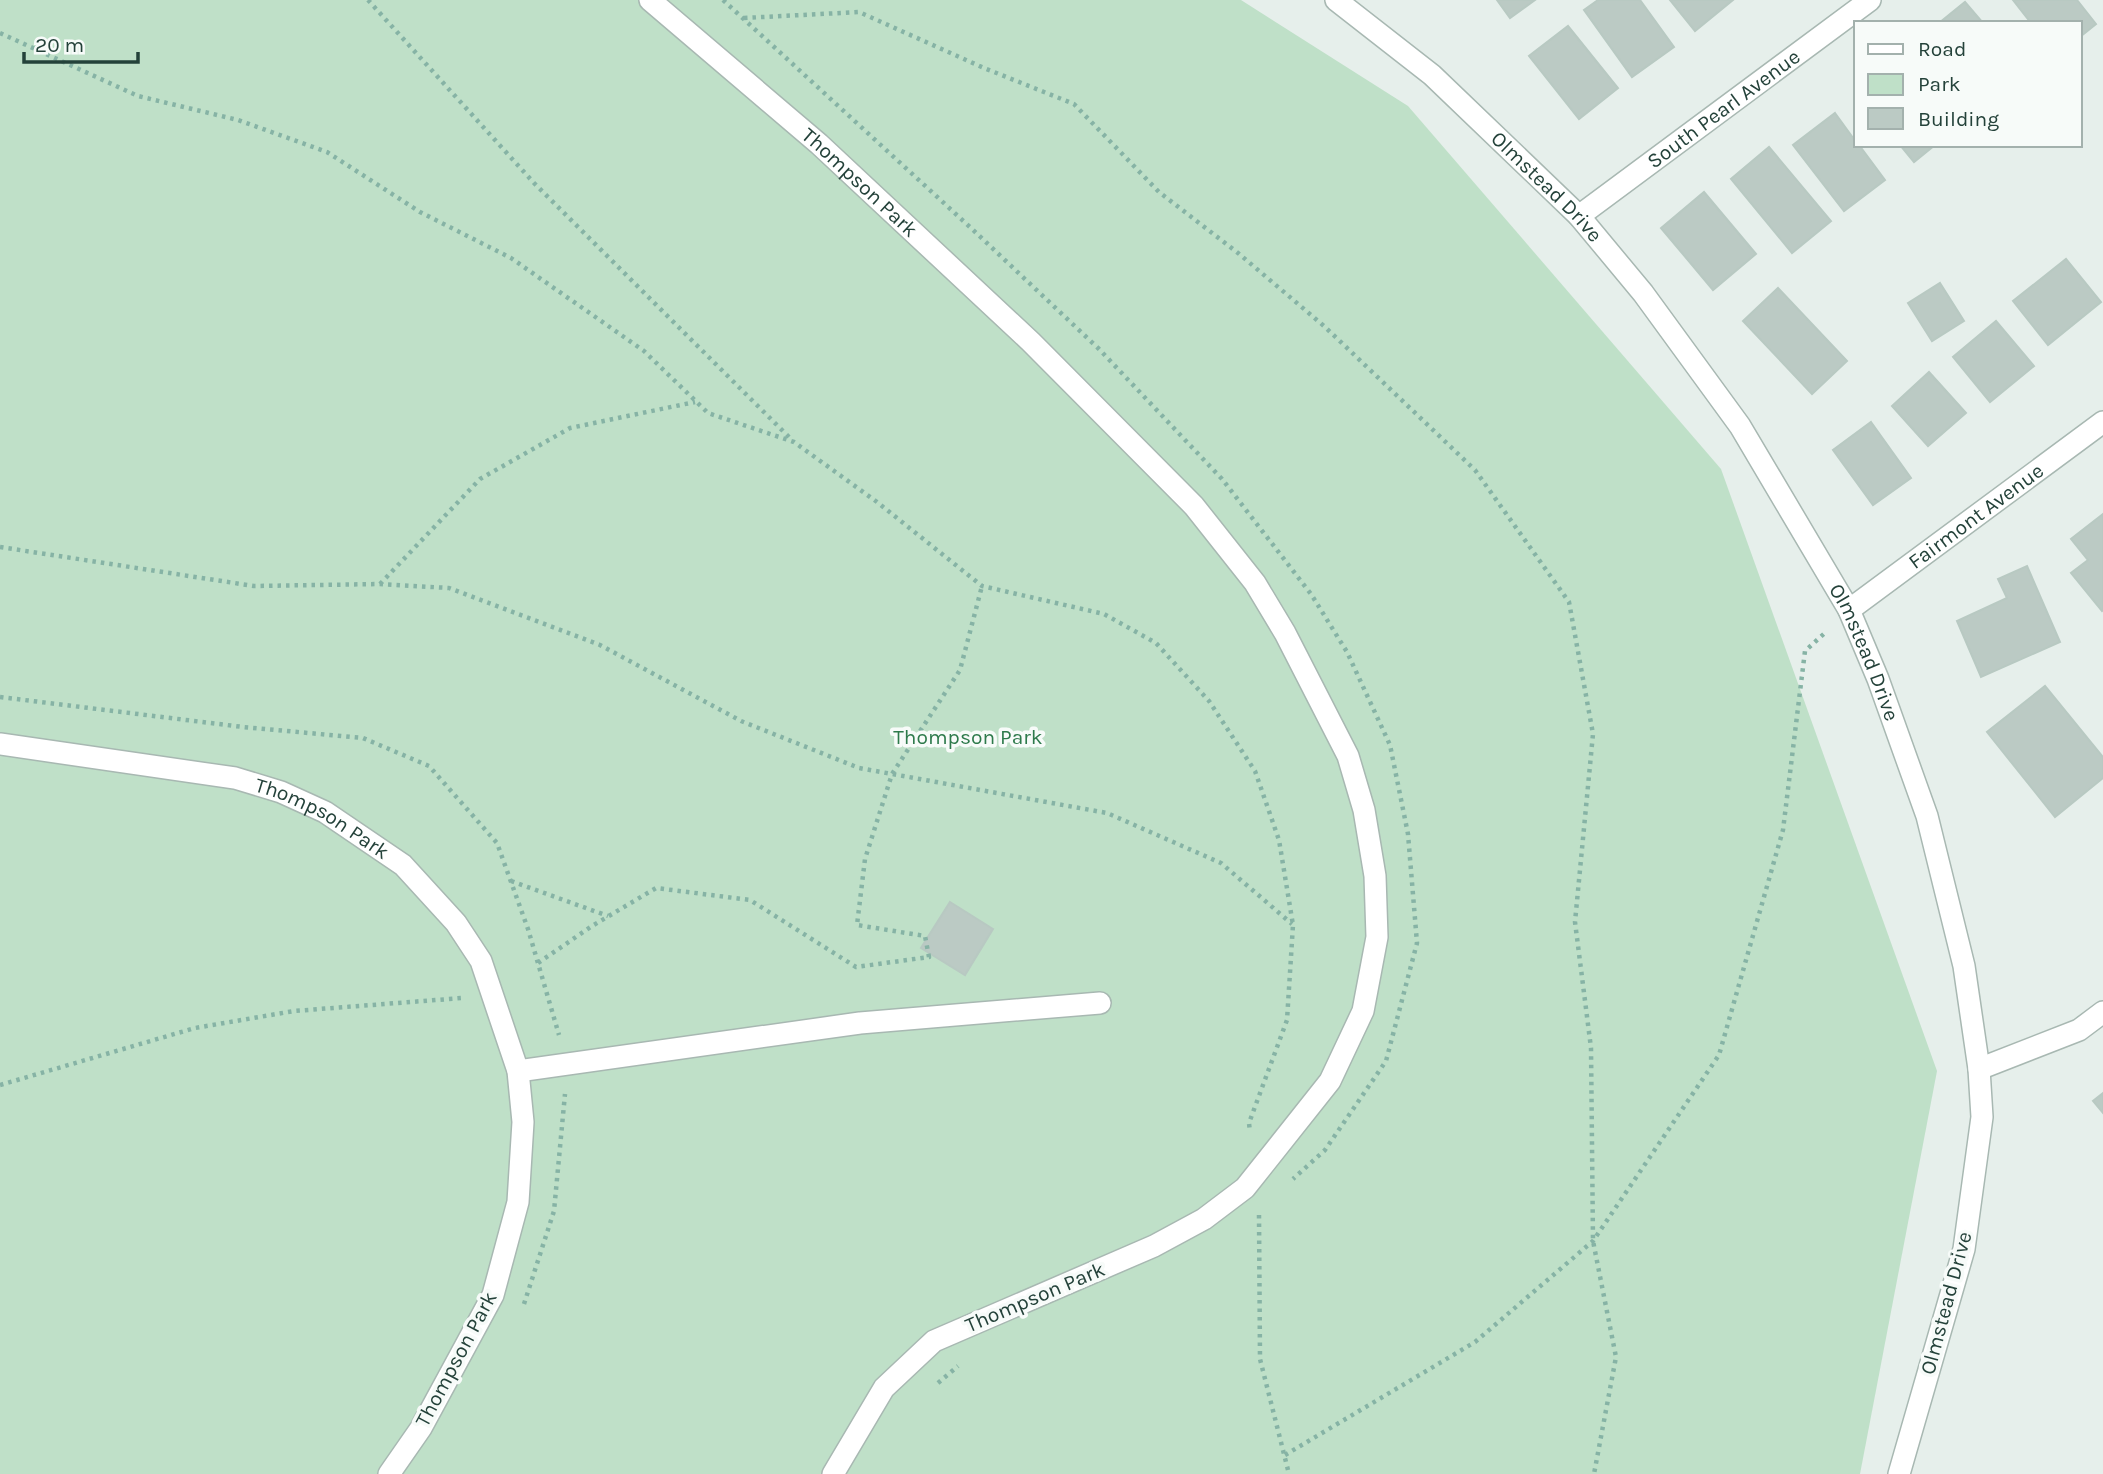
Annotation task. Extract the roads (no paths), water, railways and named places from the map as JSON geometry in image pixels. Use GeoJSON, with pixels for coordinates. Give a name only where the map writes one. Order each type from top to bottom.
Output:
{"type":"FeatureCollection","features":[{"type":"Feature","properties":{"kind":"street","name":"Thompson Park"},"geometry":{"type":"LineString","coordinates":[[650,0],[819,144],[1011,323],[1194,506],[1255,583],[1285,633],[1348,756],[1364,810],[1375,876],[1377,937],[1363,1011],[1330,1081],[1245,1188],[1204,1219],[1154,1246],[934,1340],[884,1388],[833,1474]]}},
{"type":"Feature","properties":{"kind":"street","name":"Olmstead Drive"},"geometry":{"type":"LineString","coordinates":[[1336,0],[1432,75],[1579,216],[1643,293],[1740,426],[1849,610],[1878,679],[1927,816],[1964,966],[1979,1069],[1982,1117],[1964,1249],[1899,1474]]}},
{"type":"Feature","properties":{"kind":"street","name":"South Pearl Avenue"},"geometry":{"type":"LineString","coordinates":[[1579,216],[1870,0]]}},
{"type":"Feature","properties":{"kind":"street","name":"Fairmont Avenue"},"geometry":{"type":"LineString","coordinates":[[1849,610],[2103,422]]}},
{"type":"Feature","properties":{"kind":"street","name":"Thompson Park"},"geometry":{"type":"LineString","coordinates":[[0,744],[235,778],[281,792],[325,812],[403,865],[456,923],[481,961],[518,1071],[523,1122],[519,1202],[493,1295],[421,1428],[389,1474]]}},
{"type":"Feature","properties":{"kind":"street"},"geometry":{"type":"LineString","coordinates":[[518,1071],[860,1023],[1100,1003]]}},
{"type":"Feature","properties":{"kind":"street"},"geometry":{"type":"LineString","coordinates":[[1979,1069],[2079,1030],[2103,1012]]}}]}
